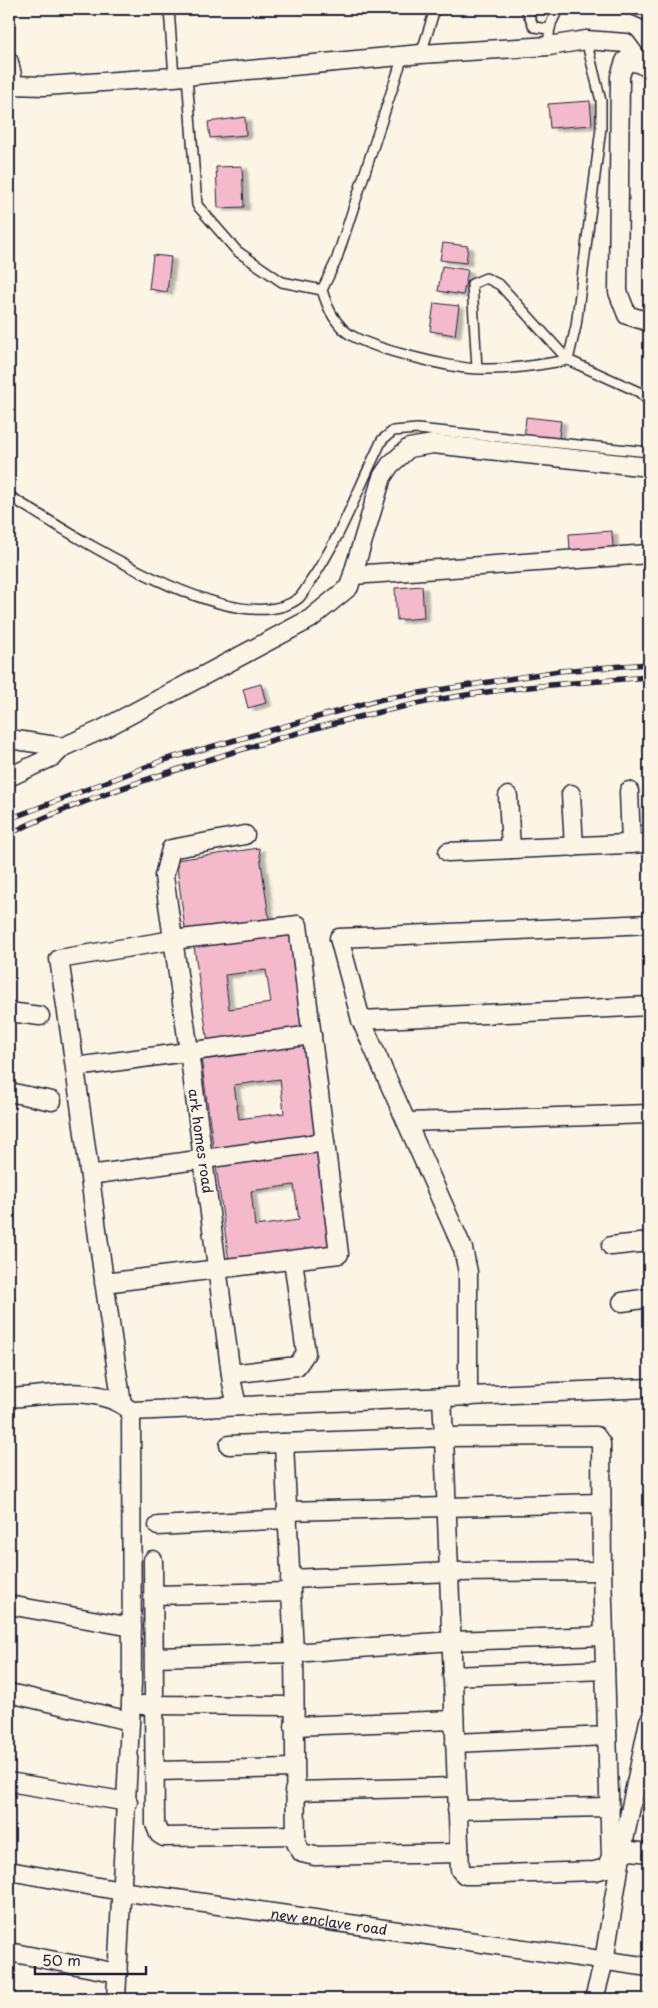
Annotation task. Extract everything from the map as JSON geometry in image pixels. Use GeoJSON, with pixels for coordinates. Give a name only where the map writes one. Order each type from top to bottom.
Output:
{"type":"FeatureCollection","features":[{"type":"Feature","properties":{"kind":"street"},"geometry":{"type":"LineString","coordinates":[[9,62],[12,75],[9,85],[45,86],[403,56],[549,37],[626,43],[646,64]]}},
{"type":"Feature","properties":{"kind":"street"},"geometry":{"type":"LineString","coordinates":[[646,64],[625,61],[620,76],[618,292],[627,315],[649,322]]}},
{"type":"Feature","properties":{"kind":"street"},"geometry":{"type":"LineString","coordinates":[[9,777],[54,756],[62,747],[101,730],[310,619],[349,587],[382,477],[398,455],[409,448],[433,444],[649,467]]}},
{"type":"Feature","properties":{"kind":"street"},"geometry":{"type":"LineString","coordinates":[[352,575],[649,554]]}},
{"type":"Feature","properties":{"kind":"street"},"geometry":{"type":"LineString","coordinates":[[9,739],[62,747]]}},
{"type":"Feature","properties":{"kind":"street"},"geometry":{"type":"LineString","coordinates":[[629,791],[632,844]]}},
{"type":"Feature","properties":{"kind":"street"},"geometry":{"type":"LineString","coordinates":[[571,794],[574,847]]}},
{"type":"Feature","properties":{"kind":"street"},"geometry":{"type":"LineString","coordinates":[[508,796],[511,849]]}},
{"type":"Feature","properties":{"kind":"street","name":"ark homes road"},"geometry":{"type":"LineString","coordinates":[[237,1406],[231,1374],[219,1270],[164,876],[171,849],[245,835]]}},
{"type":"Feature","properties":{"kind":"street"},"geometry":{"type":"LineString","coordinates":[[448,852],[649,843]]}},
{"type":"Feature","properties":{"kind":"street"},"geometry":{"type":"LineString","coordinates":[[468,1397],[468,1272],[454,1226],[361,1020],[339,938],[649,924]]}},
{"type":"Feature","properties":{"kind":"street"},"geometry":{"type":"LineString","coordinates":[[104,1284],[339,1254],[298,925],[173,940],[59,959],[76,1067],[104,1284],[126,1408],[132,1627],[131,1713],[128,1802],[121,1891],[116,1999]]}},
{"type":"Feature","properties":{"kind":"street"},"geometry":{"type":"LineString","coordinates":[[361,1020],[649,1006]]}},
{"type":"Feature","properties":{"kind":"street"},"geometry":{"type":"LineString","coordinates":[[9,1012],[40,1016]]}},
{"type":"Feature","properties":{"kind":"street"},"geometry":{"type":"LineString","coordinates":[[76,1067],[312,1034]]}},
{"type":"Feature","properties":{"kind":"street"},"geometry":{"type":"LineString","coordinates":[[9,1092],[52,1100]]}},
{"type":"Feature","properties":{"kind":"street"},"geometry":{"type":"LineString","coordinates":[[408,1122],[649,1114]]}},
{"type":"Feature","properties":{"kind":"street"},"geometry":{"type":"LineString","coordinates":[[90,1175],[203,1157],[325,1142]]}},
{"type":"Feature","properties":{"kind":"street"},"geometry":{"type":"LineString","coordinates":[[611,1246],[649,1244],[649,1253]]}},
{"type":"Feature","properties":{"kind":"street"},"geometry":{"type":"LineString","coordinates":[[231,1374],[297,1366],[306,1353],[293,1260]]}},
{"type":"Feature","properties":{"kind":"street"},"geometry":{"type":"LineString","coordinates":[[622,1302],[649,1298]]}},
{"type":"Feature","properties":{"kind":"street"},"geometry":{"type":"LineString","coordinates":[[9,1398],[94,1393],[126,1408],[237,1406],[649,1388]]}},
{"type":"Feature","properties":{"kind":"street"},"geometry":{"type":"LineString","coordinates":[[229,1444],[444,1437],[588,1434],[596,1436],[601,1443],[602,1571],[610,1807],[611,1857],[606,1868],[595,1871],[465,1875],[460,1870],[452,1676],[451,1572],[448,1505],[444,1437],[442,1398]]}},
{"type":"Feature","properties":{"kind":"street"},"geometry":{"type":"LineString","coordinates":[[284,1443],[294,1653],[296,1843],[302,1853],[315,1856],[459,1853]]}},
{"type":"Feature","properties":{"kind":"street"},"geometry":{"type":"LineString","coordinates":[[158,1526],[287,1515],[448,1505],[601,1503]]}},
{"type":"Feature","properties":{"kind":"street"},"geometry":{"type":"LineString","coordinates":[[153,1560],[155,1824],[159,1834],[164,1837],[296,1835]]}},
{"type":"Feature","properties":{"kind":"street"},"geometry":{"type":"LineString","coordinates":[[154,1595],[290,1586],[451,1572],[602,1571]]}},
{"type":"Feature","properties":{"kind":"street"},"geometry":{"type":"LineString","coordinates":[[9,1604],[132,1627]]}},
{"type":"Feature","properties":{"kind":"street"},"geometry":{"type":"LineString","coordinates":[[154,1658],[294,1653],[451,1641],[604,1636]]}},
{"type":"Feature","properties":{"kind":"street"},"geometry":{"type":"LineString","coordinates":[[452,1676],[605,1670]]}},
{"type":"Feature","properties":{"kind":"street"},"geometry":{"type":"LineString","coordinates":[[9,1693],[131,1713],[154,1705],[294,1706]]}},
{"type":"Feature","properties":{"kind":"street"},"geometry":{"type":"LineString","coordinates":[[294,1726],[454,1720]]}},
{"type":"Feature","properties":{"kind":"street"},"geometry":{"type":"LineString","coordinates":[[594,1999],[604,1961],[622,1850],[646,1751],[649,1721]]}},
{"type":"Feature","properties":{"kind":"street"},"geometry":{"type":"LineString","coordinates":[[455,1743],[608,1736]]}},
{"type":"Feature","properties":{"kind":"street"},"geometry":{"type":"LineString","coordinates":[[154,1771],[294,1768]]}},
{"type":"Feature","properties":{"kind":"street"},"geometry":{"type":"LineString","coordinates":[[9,1782],[128,1802]]}},
{"type":"Feature","properties":{"kind":"street"},"geometry":{"type":"LineString","coordinates":[[294,1791],[456,1787]]}},
{"type":"Feature","properties":{"kind":"street"},"geometry":{"type":"LineString","coordinates":[[457,1810],[610,1807]]}},
{"type":"Feature","properties":{"kind":"street"},"geometry":{"type":"LineString","coordinates":[[622,1850],[649,1853]]}},
{"type":"Feature","properties":{"kind":"street","name":"new enclave road"},"geometry":{"type":"LineString","coordinates":[[9,1871],[121,1891],[649,1967]]}},
{"type":"Feature","properties":{"kind":"street"},"geometry":{"type":"LineString","coordinates":[[9,1952],[118,1973]]}},
{"type":"Feature","properties":{"kind":"lane"},"geometry":{"type":"LineString","coordinates":[[169,9],[181,76],[197,205],[237,251],[282,282],[322,290]]}},
{"type":"Feature","properties":{"kind":"lane"},"geometry":{"type":"LineString","coordinates":[[421,54],[435,9]]}},
{"type":"Feature","properties":{"kind":"lane"},"geometry":{"type":"LineString","coordinates":[[526,9],[534,27],[549,37],[553,16],[560,9]]}},
{"type":"Feature","properties":{"kind":"lane"},"geometry":{"type":"LineString","coordinates":[[631,9],[649,16]]}},
{"type":"Feature","properties":{"kind":"lane"},"geometry":{"type":"LineString","coordinates":[[568,360],[576,326],[601,128],[601,101],[586,40]]}},
{"type":"Feature","properties":{"kind":"lane"},"geometry":{"type":"LineString","coordinates":[[403,56],[336,261],[322,290],[329,312],[346,332],[390,352],[477,369],[516,369],[568,360]]}},
{"type":"Feature","properties":{"kind":"lane"},"geometry":{"type":"LineString","coordinates":[[477,369],[472,284],[486,278],[500,285],[568,360],[639,392],[649,401]]}},
{"type":"Feature","properties":{"kind":"lane"},"geometry":{"type":"LineString","coordinates":[[9,496],[128,567],[196,596],[253,609],[278,608],[299,598],[324,563],[382,440],[393,431],[417,429],[649,452]]}},
{"type":"Feature","properties":{"kind":"building"},"geometry":{"type":"Polygon","coordinates":[[[590,101],[592,125],[550,128],[548,104],[590,101]]]}},
{"type":"Feature","properties":{"kind":"building"},"geometry":{"type":"Polygon","coordinates":[[[245,117],[246,135],[210,138],[208,122],[245,117]]]}},
{"type":"Feature","properties":{"kind":"building"},"geometry":{"type":"Polygon","coordinates":[[[242,166],[244,207],[218,208],[216,167],[242,166]]]}},
{"type":"Feature","properties":{"kind":"building"},"geometry":{"type":"Polygon","coordinates":[[[443,243],[468,246],[466,263],[440,260],[443,243]]]}},
{"type":"Feature","properties":{"kind":"building"},"geometry":{"type":"Polygon","coordinates":[[[153,255],[171,257],[167,292],[149,289],[153,255]]]}},
{"type":"Feature","properties":{"kind":"building"},"geometry":{"type":"Polygon","coordinates":[[[442,266],[468,270],[463,295],[438,291],[442,266]]]}},
{"type":"Feature","properties":{"kind":"building"},"geometry":{"type":"Polygon","coordinates":[[[434,303],[459,306],[455,335],[430,331],[434,303]]]}},
{"type":"Feature","properties":{"kind":"building"},"geometry":{"type":"Polygon","coordinates":[[[526,417],[561,421],[558,445],[524,441],[526,417]]]}},
{"type":"Feature","properties":{"kind":"building"},"geometry":{"type":"Polygon","coordinates":[[[612,531],[613,548],[570,551],[569,534],[612,531]]]}},
{"type":"Feature","properties":{"kind":"building"},"geometry":{"type":"Polygon","coordinates":[[[422,586],[424,618],[397,620],[395,588],[422,586]]]}},
{"type":"Feature","properties":{"kind":"building"},"geometry":{"type":"Polygon","coordinates":[[[261,684],[266,703],[248,708],[243,689],[261,684]]]}},
{"type":"Feature","properties":{"kind":"building"},"geometry":{"type":"Polygon","coordinates":[[[259,848],[270,925],[186,936],[176,860],[259,848]]]}},
{"type":"Feature","properties":{"kind":"building"},"geometry":{"type":"Polygon","coordinates":[[[294,932],[307,1029],[208,1043],[194,946],[294,932]],[[266,970],[225,975],[229,1009],[271,1003],[266,970]]]}},
{"type":"Feature","properties":{"kind":"building"},"geometry":{"type":"Polygon","coordinates":[[[309,1042],[322,1137],[214,1152],[201,1058],[309,1042]],[[280,1079],[234,1085],[239,1119],[284,1113],[280,1079]]]}},
{"type":"Feature","properties":{"kind":"building"},"geometry":{"type":"Polygon","coordinates":[[[323,1151],[336,1246],[229,1261],[216,1166],[323,1151]],[[294,1185],[251,1191],[255,1226],[299,1220],[294,1185]]]}},
{"type":"Feature","properties":{"kind":"railway"},"geometry":{"type":"LineString","coordinates":[[9,819],[164,760],[382,699],[559,671],[649,664]]}},
{"type":"Feature","properties":{"kind":"railway"},"geometry":{"type":"LineString","coordinates":[[9,834],[75,805],[143,781],[279,738],[370,714],[485,692],[649,677]]}}]}
